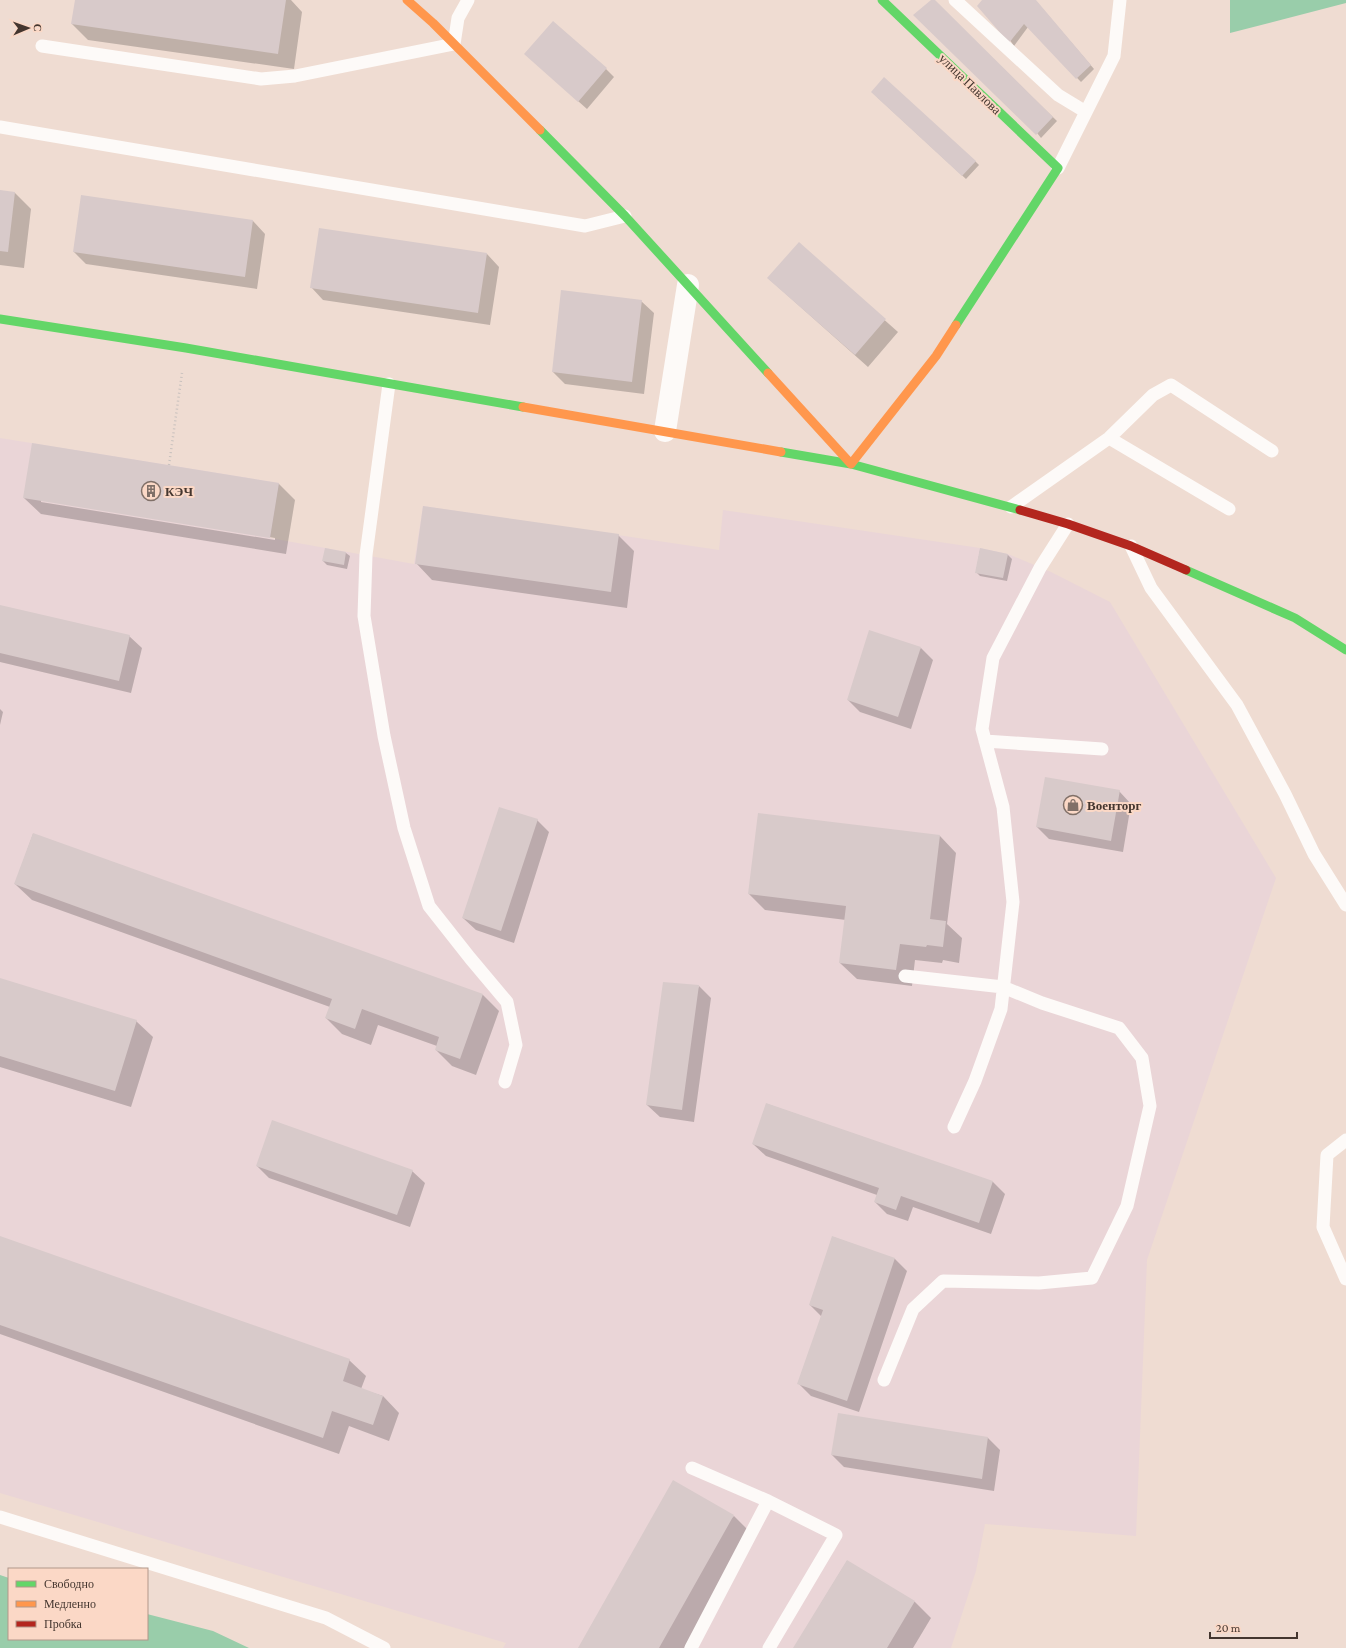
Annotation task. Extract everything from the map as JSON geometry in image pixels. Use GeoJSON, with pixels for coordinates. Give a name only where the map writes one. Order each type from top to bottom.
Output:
{"type":"FeatureCollection","features":[{"type":"Feature","properties":{"kind":"street"},"geometry":{"type":"LineString","coordinates":[[407,0],[454,44],[626,216],[851,464]]}},
{"type":"Feature","properties":{"kind":"street","name":"улица Павлова"},"geometry":{"type":"LineString","coordinates":[[882,0],[1058,168]]}},
{"type":"Feature","properties":{"kind":"street"},"geometry":{"type":"LineString","coordinates":[[851,464],[936,356],[1058,168]]}},
{"type":"Feature","properties":{"kind":"street"},"geometry":{"type":"LineString","coordinates":[[665,431],[688,285]]}},
{"type":"Feature","properties":{"kind":"street"},"geometry":{"type":"LineString","coordinates":[[0,319],[186,348],[851,464],[1010,507],[1068,524],[1131,546],[1295,618],[1346,650]]}},
{"type":"Feature","properties":{"kind":"lane"},"geometry":{"type":"LineString","coordinates":[[42,46],[261,79],[295,76],[454,44],[458,18],[468,0]]}},
{"type":"Feature","properties":{"kind":"lane"},"geometry":{"type":"LineString","coordinates":[[955,0],[1058,95],[1086,112]]}},
{"type":"Feature","properties":{"kind":"lane"},"geometry":{"type":"LineString","coordinates":[[1058,168],[1114,56],[1120,0]]}},
{"type":"Feature","properties":{"kind":"lane"},"geometry":{"type":"LineString","coordinates":[[0,127],[585,226],[626,216]]}},
{"type":"Feature","properties":{"kind":"lane"},"geometry":{"type":"LineString","coordinates":[[390,384],[366,555],[364,616],[384,736],[404,828],[429,906],[507,1002],[516,1045],[505,1082]]}},
{"type":"Feature","properties":{"kind":"lane"},"geometry":{"type":"LineString","coordinates":[[1010,507],[1109,438],[1153,395],[1171,385],[1272,451]]}},
{"type":"Feature","properties":{"kind":"lane"},"geometry":{"type":"LineString","coordinates":[[1109,438],[1229,509]]}},
{"type":"Feature","properties":{"kind":"lane"},"geometry":{"type":"LineString","coordinates":[[954,1127],[975,1081],[1001,1008],[1013,902],[1003,807],[982,729],[993,658],[1040,568],[1068,524]]}},
{"type":"Feature","properties":{"kind":"lane"},"geometry":{"type":"LineString","coordinates":[[1131,546],[1151,588],[1237,705],[1285,794],[1314,854],[1346,905]]}},
{"type":"Feature","properties":{"kind":"lane"},"geometry":{"type":"LineString","coordinates":[[985,741],[1102,748]]}},
{"type":"Feature","properties":{"kind":"lane"},"geometry":{"type":"LineString","coordinates":[[884,1380],[913,1309],[943,1281],[1039,1283],[1092,1278],[1127,1206],[1150,1106],[1142,1058],[1119,1028],[1042,1003],[1003,987],[904,976]]}},
{"type":"Feature","properties":{"kind":"lane"},"geometry":{"type":"LineString","coordinates":[[1346,1140],[1327,1154],[1324,1227],[1346,1279]]}},
{"type":"Feature","properties":{"kind":"lane"},"geometry":{"type":"LineString","coordinates":[[692,1468],[768,1501],[836,1535],[769,1648]]}},
{"type":"Feature","properties":{"kind":"lane"},"geometry":{"type":"LineString","coordinates":[[691,1648],[768,1501]]}},
{"type":"Feature","properties":{"kind":"lane"},"geometry":{"type":"LineString","coordinates":[[0,1517],[326,1618],[384,1648]]}},
{"type":"Feature","properties":{"kind":"path"},"geometry":{"type":"LineString","coordinates":[[169,465],[186,348]]}},
{"type":"Feature","properties":{"kind":"shaded area"},"geometry":{"type":"Polygon","coordinates":[[[0,438],[279,483],[270,538],[414,564],[423,506],[719,550],[723,510],[980,548],[1008,554],[1051,572],[1110,602],[1276,878],[1147,1260],[1136,1536],[985,1524],[976,1571],[951,1648],[503,1648],[506,1643],[0,1493],[0,438]]]}},
{"type":"Feature","properties":{"kind":"green space"},"geometry":{"type":"Polygon","coordinates":[[[1230,0],[1346,0],[1346,3],[1230,33],[1230,0]]]}},
{"type":"Feature","properties":{"kind":"green space"},"geometry":{"type":"Polygon","coordinates":[[[0,1575],[8,1578],[8,1640],[148,1640],[148,1614],[213,1631],[249,1648],[0,1648],[0,1575]]]}},
{"type":"Feature","properties":{"kind":"building"},"geometry":{"type":"Polygon","coordinates":[[[75,0],[286,0],[278,54],[71,24],[75,0]]]}},
{"type":"Feature","properties":{"kind":"building"},"geometry":{"type":"Polygon","coordinates":[[[931,0],[935,0],[1053,117],[1036,135],[913,15],[931,0]]]}},
{"type":"Feature","properties":{"kind":"building"},"geometry":{"type":"Polygon","coordinates":[[[982,0],[1036,0],[1091,65],[1076,79],[1024,24],[1009,43],[977,6],[982,0]]]}},
{"type":"Feature","properties":{"kind":"building"},"geometry":{"type":"Polygon","coordinates":[[[553,21],[607,68],[578,102],[524,54],[553,21]]]}},
{"type":"Feature","properties":{"kind":"building"},"geometry":{"type":"Polygon","coordinates":[[[884,77],[976,161],[962,176],[871,92],[884,77]]]}},
{"type":"Feature","properties":{"kind":"building"},"geometry":{"type":"Polygon","coordinates":[[[0,190],[15,192],[8,252],[0,251],[0,190]]]}},
{"type":"Feature","properties":{"kind":"building"},"geometry":{"type":"Polygon","coordinates":[[[81,195],[253,220],[245,277],[73,252],[81,195]]]}},
{"type":"Feature","properties":{"kind":"building"},"geometry":{"type":"Polygon","coordinates":[[[319,228],[487,253],[478,313],[310,288],[319,228]]]}},
{"type":"Feature","properties":{"kind":"building"},"geometry":{"type":"Polygon","coordinates":[[[799,242],[886,319],[855,355],[767,278],[799,242]]]}},
{"type":"Feature","properties":{"kind":"building"},"geometry":{"type":"Polygon","coordinates":[[[561,290],[642,300],[632,382],[552,372],[561,290]]]}},
{"type":"Feature","properties":{"kind":"building","name":"КЭЧ"},"geometry":{"type":"Polygon","coordinates":[[[32,443],[279,483],[270,538],[23,498],[32,443]]]}},
{"type":"Feature","properties":{"kind":"building"},"geometry":{"type":"Polygon","coordinates":[[[423,506],[619,534],[611,592],[415,564],[423,506]]]}},
{"type":"Feature","properties":{"kind":"building"},"geometry":{"type":"Polygon","coordinates":[[[325,548],[346,552],[344,565],[322,561],[325,548]]]}},
{"type":"Feature","properties":{"kind":"building"},"geometry":{"type":"Polygon","coordinates":[[[980,548],[1008,554],[1003,578],[975,573],[980,548]]]}},
{"type":"Feature","properties":{"kind":"building"},"geometry":{"type":"Polygon","coordinates":[[[0,605],[130,635],[119,681],[0,653],[0,605]]]}},
{"type":"Feature","properties":{"kind":"building"},"geometry":{"type":"Polygon","coordinates":[[[869,630],[921,647],[898,717],[847,700],[869,630]]]}},
{"type":"Feature","properties":{"kind":"building"},"geometry":{"type":"Polygon","coordinates":[[[1045,777],[1120,790],[1111,841],[1036,827],[1045,777]]]}},
{"type":"Feature","properties":{"kind":"building"},"geometry":{"type":"Polygon","coordinates":[[[499,807],[538,819],[501,931],[462,918],[499,807]]]}},
{"type":"Feature","properties":{"kind":"building"},"geometry":{"type":"Polygon","coordinates":[[[758,813],[940,835],[930,919],[946,921],[943,947],[900,944],[896,970],[839,963],[846,906],[748,894],[758,813]]]}},
{"type":"Feature","properties":{"kind":"building"},"geometry":{"type":"Polygon","coordinates":[[[33,833],[483,994],[460,1059],[435,1050],[439,1037],[362,1009],[355,1029],[325,1018],[332,999],[14,884],[33,833]]]}},
{"type":"Feature","properties":{"kind":"building"},"geometry":{"type":"Polygon","coordinates":[[[0,978],[137,1020],[115,1091],[0,1056],[0,978]]]}},
{"type":"Feature","properties":{"kind":"building"},"geometry":{"type":"Polygon","coordinates":[[[663,982],[699,985],[682,1110],[646,1105],[663,982]]]}},
{"type":"Feature","properties":{"kind":"building"},"geometry":{"type":"Polygon","coordinates":[[[766,1103],[993,1181],[979,1223],[901,1196],[896,1210],[874,1202],[879,1188],[752,1144],[766,1103]]]}},
{"type":"Feature","properties":{"kind":"building"},"geometry":{"type":"Polygon","coordinates":[[[272,1120],[413,1170],[397,1215],[256,1166],[272,1120]]]}},
{"type":"Feature","properties":{"kind":"building"},"geometry":{"type":"Polygon","coordinates":[[[0,1236],[350,1359],[343,1381],[383,1396],[373,1425],[332,1411],[323,1438],[0,1325],[0,1236]]]}},
{"type":"Feature","properties":{"kind":"building"},"geometry":{"type":"Polygon","coordinates":[[[832,1236],[895,1258],[847,1401],[797,1384],[823,1310],[809,1305],[832,1236]]]}},
{"type":"Feature","properties":{"kind":"building"},"geometry":{"type":"Polygon","coordinates":[[[838,1413],[988,1437],[982,1479],[831,1455],[838,1413]]]}},
{"type":"Feature","properties":{"kind":"building"},"geometry":{"type":"Polygon","coordinates":[[[673,1480],[734,1515],[659,1648],[578,1648],[673,1480]]]}},
{"type":"Feature","properties":{"kind":"building"},"geometry":{"type":"Polygon","coordinates":[[[847,1560],[915,1601],[887,1648],[793,1648],[847,1560]]]}},
{"type":"Feature","properties":{"kind":"traffic: fast"},"geometry":{"type":"LineString","coordinates":[[882,0],[1058,168],[956,325]]}},
{"type":"Feature","properties":{"kind":"traffic: fast"},"geometry":{"type":"LineString","coordinates":[[540,130],[625,216],[768,373]]}},
{"type":"Feature","properties":{"kind":"traffic: fast"},"geometry":{"type":"LineString","coordinates":[[0,319],[186,348],[523,407]]}},
{"type":"Feature","properties":{"kind":"traffic: fast"},"geometry":{"type":"LineString","coordinates":[[781,452],[851,464],[1020,510]]}},
{"type":"Feature","properties":{"kind":"traffic: fast"},"geometry":{"type":"LineString","coordinates":[[1186,570],[1295,618],[1346,650]]}},
{"type":"Feature","properties":{"kind":"traffic: slow"},"geometry":{"type":"LineString","coordinates":[[407,0],[433,23],[540,130]]}},
{"type":"Feature","properties":{"kind":"traffic: slow"},"geometry":{"type":"LineString","coordinates":[[851,464],[936,356],[956,325]]}},
{"type":"Feature","properties":{"kind":"traffic: slow"},"geometry":{"type":"LineString","coordinates":[[768,373],[851,464]]}},
{"type":"Feature","properties":{"kind":"traffic: slow"},"geometry":{"type":"LineString","coordinates":[[523,407],[781,452]]}},
{"type":"Feature","properties":{"kind":"traffic: jam"},"geometry":{"type":"LineString","coordinates":[[1020,510],[1068,524],[1131,546],[1186,570]]}},
{"type":"Feature","properties":{"kind":"place","name":"КЭЧ"},"geometry":{"type":"Point","coordinates":[151,491]}},
{"type":"Feature","properties":{"kind":"place","name":"Военторг"},"geometry":{"type":"Point","coordinates":[1073,805]}}]}
